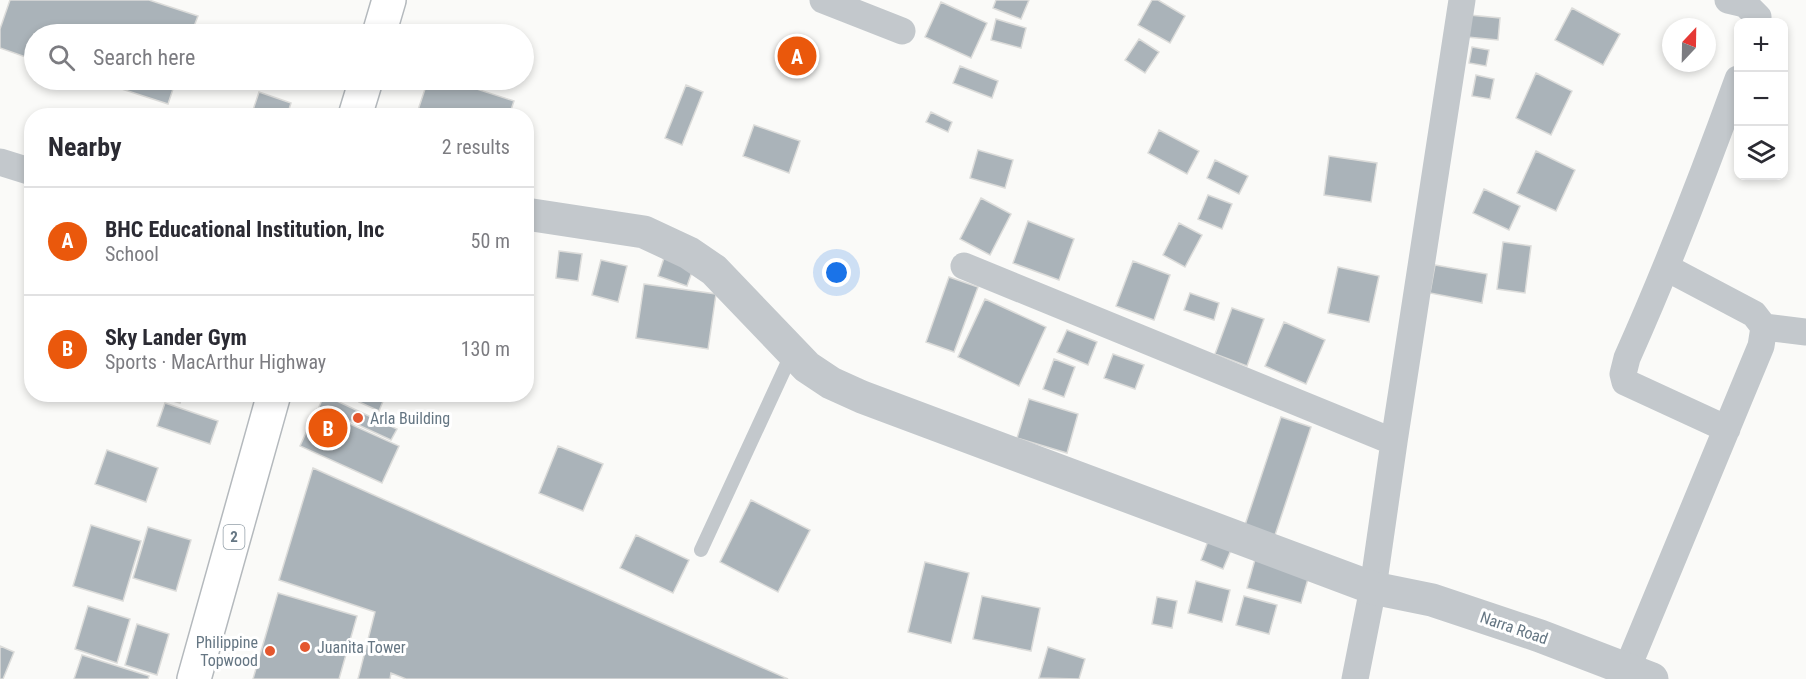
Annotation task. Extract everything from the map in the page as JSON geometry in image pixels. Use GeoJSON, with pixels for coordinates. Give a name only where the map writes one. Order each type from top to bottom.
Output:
{"type":"FeatureCollection","features":[{"type":"Feature","properties":{"kind":"highway"},"geometry":{"type":"LineString","coordinates":[[382,24],[389,0]]}},
{"type":"Feature","properties":{"kind":"highway"},"geometry":{"type":"LineString","coordinates":[[357,108],[363,90]]}},
{"type":"Feature","properties":{"kind":"highway","name":"2"},"geometry":{"type":"LineString","coordinates":[[194,679],[272,402]]}},
{"type":"Feature","properties":{"kind":"street"},"geometry":{"type":"LineString","coordinates":[[823,0],[902,31]]}},
{"type":"Feature","properties":{"kind":"street"},"geometry":{"type":"LineString","coordinates":[[1355,679],[1373,588],[1462,0]]}},
{"type":"Feature","properties":{"kind":"street"},"geometry":{"type":"LineString","coordinates":[[1728,0],[1745,4],[1758,18]]}},
{"type":"Feature","properties":{"kind":"street"},"geometry":{"type":"LineString","coordinates":[[1727,429],[1626,382],[1623,374],[1705,171],[1734,90]]}},
{"type":"Feature","properties":{"kind":"street"},"geometry":{"type":"LineString","coordinates":[[0,162],[24,170]]}},
{"type":"Feature","properties":{"kind":"street","name":"Narra Road"},"geometry":{"type":"LineString","coordinates":[[534,215],[644,232],[689,253],[714,270],[807,367],[823,378],[862,397],[1373,588],[1432,600],[1540,636],[1640,674]]}},
{"type":"Feature","properties":{"kind":"street"},"geometry":{"type":"LineString","coordinates":[[964,266],[1394,442]]}},
{"type":"Feature","properties":{"kind":"street"},"geometry":{"type":"LineString","coordinates":[[1667,268],[1754,314],[1764,327],[1806,332]]}},
{"type":"Feature","properties":{"kind":"street"},"geometry":{"type":"LineString","coordinates":[[1640,674],[1727,429],[1761,346],[1764,327]]}},
{"type":"Feature","properties":{"kind":"lane"},"geometry":{"type":"LineString","coordinates":[[701,550],[793,353]]}},
{"type":"Feature","properties":{"kind":"building"},"geometry":{"type":"Polygon","coordinates":[[[10,0],[149,0],[198,16],[195,24],[24,24],[24,56],[0,48],[0,29],[10,0]]]}},
{"type":"Feature","properties":{"kind":"building"},"geometry":{"type":"Polygon","coordinates":[[[996,0],[1029,0],[1021,19],[993,8],[996,0]]]}},
{"type":"Feature","properties":{"kind":"building"},"geometry":{"type":"Polygon","coordinates":[[[1152,0],[1158,0],[1185,16],[1170,43],[1138,25],[1152,0]]]}},
{"type":"Feature","properties":{"kind":"building"},"geometry":{"type":"Polygon","coordinates":[[[941,2],[987,23],[971,58],[925,37],[941,2]]]}},
{"type":"Feature","properties":{"kind":"building"},"geometry":{"type":"Polygon","coordinates":[[[1572,8],[1620,34],[1603,65],[1555,40],[1572,8]]]}},
{"type":"Feature","properties":{"kind":"building"},"geometry":{"type":"Polygon","coordinates":[[[1469,15],[1500,18],[1498,40],[1467,37],[1469,15]]]}},
{"type":"Feature","properties":{"kind":"building"},"geometry":{"type":"Polygon","coordinates":[[[996,19],[1026,28],[1021,48],[991,40],[996,19]]]}},
{"type":"Feature","properties":{"kind":"building"},"geometry":{"type":"Polygon","coordinates":[[[1139,39],[1159,52],[1145,73],[1125,60],[1139,39]]]}},
{"type":"Feature","properties":{"kind":"building"},"geometry":{"type":"Polygon","coordinates":[[[1472,47],[1489,50],[1486,66],[1469,63],[1472,47]]]}},
{"type":"Feature","properties":{"kind":"building"},"geometry":{"type":"Polygon","coordinates":[[[960,66],[998,81],[992,98],[953,83],[960,66]]]}},
{"type":"Feature","properties":{"kind":"building"},"geometry":{"type":"Polygon","coordinates":[[[1536,73],[1572,91],[1551,135],[1516,118],[1536,73]]]}},
{"type":"Feature","properties":{"kind":"building"},"geometry":{"type":"Polygon","coordinates":[[[1476,75],[1494,79],[1490,99],[1472,96],[1476,75]]]}},
{"type":"Feature","properties":{"kind":"building"},"geometry":{"type":"Polygon","coordinates":[[[686,85],[703,92],[682,145],[665,138],[686,85]]]}},
{"type":"Feature","properties":{"kind":"building"},"geometry":{"type":"Polygon","coordinates":[[[125,90],[173,90],[168,104],[125,90]]]}},
{"type":"Feature","properties":{"kind":"building"},"geometry":{"type":"Polygon","coordinates":[[[425,90],[480,90],[514,101],[512,108],[419,108],[425,90]]]}},
{"type":"Feature","properties":{"kind":"building"},"geometry":{"type":"Polygon","coordinates":[[[259,92],[291,103],[289,108],[254,108],[259,92]]]}},
{"type":"Feature","properties":{"kind":"building"},"geometry":{"type":"Polygon","coordinates":[[[931,112],[952,122],[948,132],[926,122],[931,112]]]}},
{"type":"Feature","properties":{"kind":"building"},"geometry":{"type":"Polygon","coordinates":[[[754,125],[800,141],[789,173],[743,156],[754,125]]]}},
{"type":"Feature","properties":{"kind":"building"},"geometry":{"type":"Polygon","coordinates":[[[1159,130],[1199,151],[1187,174],[1148,153],[1159,130]]]}},
{"type":"Feature","properties":{"kind":"building"},"geometry":{"type":"Polygon","coordinates":[[[978,150],[1013,160],[1005,188],[970,178],[978,150]]]}},
{"type":"Feature","properties":{"kind":"building"},"geometry":{"type":"Polygon","coordinates":[[[1536,151],[1575,170],[1556,211],[1517,193],[1536,151]]]}},
{"type":"Feature","properties":{"kind":"building"},"geometry":{"type":"Polygon","coordinates":[[[1329,156],[1377,163],[1371,202],[1324,195],[1329,156]]]}},
{"type":"Feature","properties":{"kind":"building"},"geometry":{"type":"Polygon","coordinates":[[[1215,160],[1248,176],[1239,194],[1207,178],[1215,160]]]}},
{"type":"Feature","properties":{"kind":"building"},"geometry":{"type":"Polygon","coordinates":[[[1484,189],[1520,206],[1509,230],[1473,213],[1484,189]]]}},
{"type":"Feature","properties":{"kind":"building"},"geometry":{"type":"Polygon","coordinates":[[[1208,195],[1232,204],[1222,229],[1198,219],[1208,195]]]}},
{"type":"Feature","properties":{"kind":"building"},"geometry":{"type":"Polygon","coordinates":[[[981,198],[1011,214],[990,255],[960,239],[981,198]]]}},
{"type":"Feature","properties":{"kind":"building"},"geometry":{"type":"Polygon","coordinates":[[[1028,221],[1074,239],[1059,280],[1013,263],[1028,221]]]}},
{"type":"Feature","properties":{"kind":"building"},"geometry":{"type":"Polygon","coordinates":[[[1179,223],[1202,235],[1185,267],[1163,255],[1179,223]]]}},
{"type":"Feature","properties":{"kind":"building"},"geometry":{"type":"Polygon","coordinates":[[[1503,242],[1531,246],[1525,293],[1497,289],[1503,242]]]}},
{"type":"Feature","properties":{"kind":"building"},"geometry":{"type":"Polygon","coordinates":[[[559,251],[582,254],[578,281],[556,278],[559,251]]]}},
{"type":"Feature","properties":{"kind":"building"},"geometry":{"type":"Polygon","coordinates":[[[664,258],[693,269],[687,286],[658,276],[664,258]]]}},
{"type":"Feature","properties":{"kind":"building"},"geometry":{"type":"Polygon","coordinates":[[[601,260],[627,266],[618,302],[592,295],[601,260]]]}},
{"type":"Feature","properties":{"kind":"building"},"geometry":{"type":"Polygon","coordinates":[[[1133,261],[1170,275],[1154,320],[1116,306],[1133,261]]]}},
{"type":"Feature","properties":{"kind":"building"},"geometry":{"type":"Polygon","coordinates":[[[1435,265],[1487,274],[1482,303],[1430,293],[1435,265]]]}},
{"type":"Feature","properties":{"kind":"building"},"geometry":{"type":"Polygon","coordinates":[[[1338,267],[1379,276],[1369,322],[1328,313],[1338,267]]]}},
{"type":"Feature","properties":{"kind":"building"},"geometry":{"type":"Polygon","coordinates":[[[949,277],[978,287],[954,352],[926,342],[949,277]]]}},
{"type":"Feature","properties":{"kind":"building"},"geometry":{"type":"Polygon","coordinates":[[[644,284],[716,294],[708,349],[636,338],[644,284]]]}},
{"type":"Feature","properties":{"kind":"building"},"geometry":{"type":"Polygon","coordinates":[[[1190,293],[1219,303],[1214,320],[1184,310],[1190,293]]]}},
{"type":"Feature","properties":{"kind":"building"},"geometry":{"type":"Polygon","coordinates":[[[985,299],[1046,327],[1019,386],[958,357],[985,299]]]}},
{"type":"Feature","properties":{"kind":"building"},"geometry":{"type":"Polygon","coordinates":[[[1232,308],[1264,319],[1247,366],[1215,354],[1232,308]]]}},
{"type":"Feature","properties":{"kind":"building"},"geometry":{"type":"Polygon","coordinates":[[[1284,322],[1325,340],[1306,384],[1265,366],[1284,322]]]}},
{"type":"Feature","properties":{"kind":"building"},"geometry":{"type":"Polygon","coordinates":[[[1067,330],[1097,342],[1088,365],[1057,352],[1067,330]]]}},
{"type":"Feature","properties":{"kind":"building"},"geometry":{"type":"Polygon","coordinates":[[[1113,354],[1144,365],[1135,389],[1104,378],[1113,354]]]}},
{"type":"Feature","properties":{"kind":"building"},"geometry":{"type":"Polygon","coordinates":[[[1054,359],[1075,367],[1064,397],[1043,389],[1054,359]]]}},
{"type":"Feature","properties":{"kind":"building"},"geometry":{"type":"Polygon","coordinates":[[[1029,399],[1078,414],[1067,453],[1017,438],[1029,399]]]}},
{"type":"Feature","properties":{"kind":"building","name":"Arla Building"},"geometry":{"type":"Polygon","coordinates":[[[321,402],[339,402],[397,429],[391,440],[319,407],[321,402]]]}},
{"type":"Feature","properties":{"kind":"building"},"geometry":{"type":"Polygon","coordinates":[[[359,402],[383,402],[379,411],[359,402]]]}},
{"type":"Feature","properties":{"kind":"building"},"geometry":{"type":"Polygon","coordinates":[[[165,403],[218,421],[210,444],[157,426],[165,403]]]}},
{"type":"Feature","properties":{"kind":"building"},"geometry":{"type":"Polygon","coordinates":[[[317,409],[399,446],[382,483],[300,446],[317,409]]]}},
{"type":"Feature","properties":{"kind":"building"},"geometry":{"type":"Polygon","coordinates":[[[1281,417],[1311,427],[1273,541],[1243,531],[1281,417]]]}},
{"type":"Feature","properties":{"kind":"building"},"geometry":{"type":"Polygon","coordinates":[[[558,446],[603,464],[583,511],[539,493],[558,446]]]}},
{"type":"Feature","properties":{"kind":"building"},"geometry":{"type":"Polygon","coordinates":[[[107,450],[158,468],[146,502],[95,484],[107,450]]]}},
{"type":"Feature","properties":{"kind":"building"},"geometry":{"type":"Polygon","coordinates":[[[313,468],[788,679],[406,679],[391,673],[390,679],[358,679],[375,612],[279,580],[313,468]]]}},
{"type":"Feature","properties":{"kind":"building"},"geometry":{"type":"Polygon","coordinates":[[[751,500],[810,530],[778,592],[720,562],[751,500]]]}},
{"type":"Feature","properties":{"kind":"building"},"geometry":{"type":"Polygon","coordinates":[[[91,525],[141,541],[123,601],[73,586],[91,525]]]}},
{"type":"Feature","properties":{"kind":"building"},"geometry":{"type":"Polygon","coordinates":[[[148,527],[191,540],[176,591],[133,578],[148,527]]]}},
{"type":"Feature","properties":{"kind":"building"},"geometry":{"type":"Polygon","coordinates":[[[636,535],[689,560],[673,593],[620,568],[636,535]]]}},
{"type":"Feature","properties":{"kind":"building"},"geometry":{"type":"Polygon","coordinates":[[[1208,541],[1231,550],[1223,569],[1201,560],[1208,541]]]}},
{"type":"Feature","properties":{"kind":"building"},"geometry":{"type":"Polygon","coordinates":[[[1256,556],[1310,572],[1301,603],[1247,588],[1256,556]]]}},
{"type":"Feature","properties":{"kind":"building"},"geometry":{"type":"Polygon","coordinates":[[[925,562],[969,573],[951,643],[908,632],[925,562]]]}},
{"type":"Feature","properties":{"kind":"building"},"geometry":{"type":"Polygon","coordinates":[[[1196,581],[1230,590],[1222,622],[1188,613],[1196,581]]]}},
{"type":"Feature","properties":{"kind":"building","name":"Juanita Tower"},"geometry":{"type":"Polygon","coordinates":[[[278,593],[357,616],[339,679],[253,679],[278,593]]]}},
{"type":"Feature","properties":{"kind":"building"},"geometry":{"type":"Polygon","coordinates":[[[982,596],[1040,608],[1031,651],[973,639],[982,596]]]}},
{"type":"Feature","properties":{"kind":"building"},"geometry":{"type":"Polygon","coordinates":[[[1244,596],[1277,605],[1269,634],[1236,625],[1244,596]]]}},
{"type":"Feature","properties":{"kind":"building"},"geometry":{"type":"Polygon","coordinates":[[[1157,597],[1177,601],[1172,628],[1152,624],[1157,597]]]}},
{"type":"Feature","properties":{"kind":"building"},"geometry":{"type":"Polygon","coordinates":[[[88,606],[130,619],[117,663],[75,649],[88,606]]]}},
{"type":"Feature","properties":{"kind":"building"},"geometry":{"type":"Polygon","coordinates":[[[137,624],[169,634],[157,675],[125,665],[137,624]]]}},
{"type":"Feature","properties":{"kind":"building"},"geometry":{"type":"Polygon","coordinates":[[[0,646],[14,652],[3,679],[0,679],[0,646]]]}},
{"type":"Feature","properties":{"kind":"building"},"geometry":{"type":"Polygon","coordinates":[[[1048,647],[1085,659],[1079,679],[1039,678],[1048,647]]]}},
{"type":"Feature","properties":{"kind":"building"},"geometry":{"type":"Polygon","coordinates":[[[82,655],[149,676],[148,679],[74,679],[82,655]]]}},
{"type":"Feature","properties":{"kind":"place","name":"BHC Educational Institution, Inc"},"geometry":{"type":"Point","coordinates":[797,56]}},
{"type":"Feature","properties":{"kind":"place","name":"Arla Building"},"geometry":{"type":"Point","coordinates":[358,418]}},
{"type":"Feature","properties":{"kind":"place","name":"Sky Lander Gym"},"geometry":{"type":"Point","coordinates":[328,428]}},
{"type":"Feature","properties":{"kind":"place","name":"Juanita Tower"},"geometry":{"type":"Point","coordinates":[305,647]}},
{"type":"Feature","properties":{"kind":"place","name":"Philippine Topwood"},"geometry":{"type":"Point","coordinates":[270,651]}}]}
